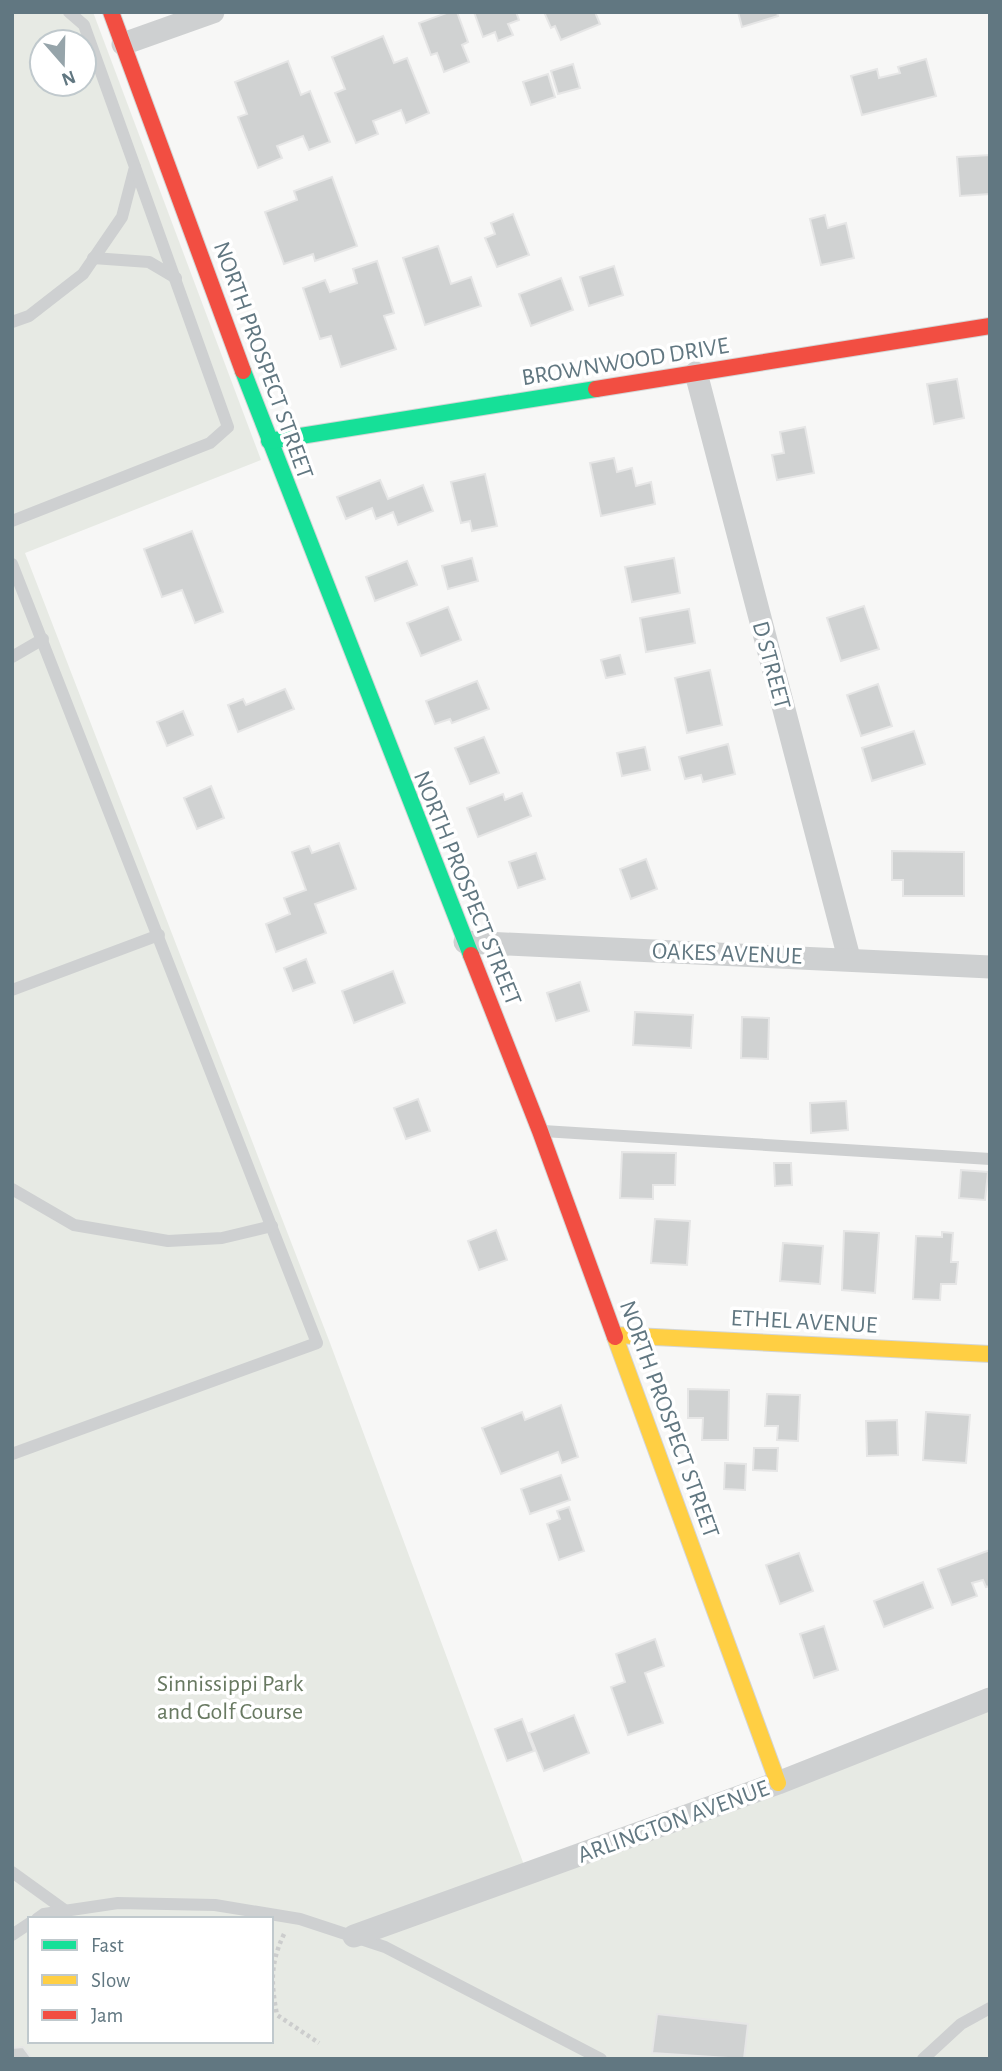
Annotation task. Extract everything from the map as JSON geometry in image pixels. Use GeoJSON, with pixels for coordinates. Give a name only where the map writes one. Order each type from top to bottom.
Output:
{"type":"FeatureCollection","features":[{"type":"Feature","properties":{"kind":"street","name":"NORTH PROSPECT STREET"},"geometry":{"type":"LineString","coordinates":[[111,12],[268,441],[540,1131],[778,1783]]}},
{"type":"Feature","properties":{"kind":"street"},"geometry":{"type":"LineString","coordinates":[[123,44],[213,12]]}},
{"type":"Feature","properties":{"kind":"street","name":"BROWNWOOD DRIVE"},"geometry":{"type":"LineString","coordinates":[[268,441],[990,326]]}},
{"type":"Feature","properties":{"kind":"street","name":"D STREET"},"geometry":{"type":"LineString","coordinates":[[696,373],[849,958]]}},
{"type":"Feature","properties":{"kind":"street","name":"OAKES AVENUE"},"geometry":{"type":"LineString","coordinates":[[465,942],[849,958],[990,967]]}},
{"type":"Feature","properties":{"kind":"street","name":"ETHEL AVENUE"},"geometry":{"type":"LineString","coordinates":[[615,1335],[990,1354]]}},
{"type":"Feature","properties":{"kind":"street","name":"ARLINGTON AVENUE"},"geometry":{"type":"LineString","coordinates":[[354,1936],[778,1783],[990,1699]]}},
{"type":"Feature","properties":{"kind":"lane"},"geometry":{"type":"LineString","coordinates":[[69,12],[84,25]]}},
{"type":"Feature","properties":{"kind":"lane"},"geometry":{"type":"LineString","coordinates":[[12,521],[210,443],[228,427],[79,12]]}},
{"type":"Feature","properties":{"kind":"lane"},"geometry":{"type":"LineString","coordinates":[[12,321],[29,316],[83,274],[122,216],[135,167]]}},
{"type":"Feature","properties":{"kind":"lane"},"geometry":{"type":"LineString","coordinates":[[93,258],[149,262],[176,278]]}},
{"type":"Feature","properties":{"kind":"lane"},"geometry":{"type":"LineString","coordinates":[[12,564],[317,1343],[12,1454]]}},
{"type":"Feature","properties":{"kind":"lane"},"geometry":{"type":"LineString","coordinates":[[12,657],[43,639]]}},
{"type":"Feature","properties":{"kind":"lane"},"geometry":{"type":"LineString","coordinates":[[12,990],[159,936]]}},
{"type":"Feature","properties":{"kind":"lane"},"geometry":{"type":"LineString","coordinates":[[540,1131],[990,1159]]}},
{"type":"Feature","properties":{"kind":"lane"},"geometry":{"type":"LineString","coordinates":[[12,1189],[74,1225],[168,1241],[222,1238],[272,1226]]}},
{"type":"Feature","properties":{"kind":"lane"},"geometry":{"type":"LineString","coordinates":[[12,1872],[66,1911]]}},
{"type":"Feature","properties":{"kind":"lane"},"geometry":{"type":"LineString","coordinates":[[40,1917],[44,1914],[118,1903],[215,1905],[293,1918],[385,1947],[601,2059]]}},
{"type":"Feature","properties":{"kind":"lane"},"geometry":{"type":"LineString","coordinates":[[12,1935],[28,1924]]}},
{"type":"Feature","properties":{"kind":"lane"},"geometry":{"type":"LineString","coordinates":[[923,2059],[961,2025],[990,2008]]}},
{"type":"Feature","properties":{"kind":"path"},"geometry":{"type":"LineString","coordinates":[[273,1956],[293,1918]]}},
{"type":"Feature","properties":{"kind":"path"},"geometry":{"type":"LineString","coordinates":[[273,1994],[277,2015],[319,2043]]}},
{"type":"Feature","properties":{"kind":"green space","name":"Sinnissippi Park and Golf Course"},"geometry":{"type":"Polygon","coordinates":[[[12,12],[93,12],[261,460],[25,553],[330,1343],[527,1873],[990,1699],[990,2059],[12,2059],[12,12]]]}},
{"type":"Feature","properties":{"kind":"building"},"geometry":{"type":"Polygon","coordinates":[[[449,12],[457,12],[468,42],[462,45],[469,62],[444,72],[437,53],[431,55],[419,23],[449,12]]]}},
{"type":"Feature","properties":{"kind":"building"},"geometry":{"type":"Polygon","coordinates":[[[474,12],[516,12],[519,20],[508,24],[513,35],[498,41],[495,32],[483,37],[474,12]]]}},
{"type":"Feature","properties":{"kind":"building"},"geometry":{"type":"Polygon","coordinates":[[[544,12],[595,12],[600,24],[561,40],[555,26],[551,28],[544,12]]]}},
{"type":"Feature","properties":{"kind":"building"},"geometry":{"type":"Polygon","coordinates":[[[738,12],[777,12],[778,16],[742,27],[738,12]]]}},
{"type":"Feature","properties":{"kind":"building"},"geometry":{"type":"Polygon","coordinates":[[[383,36],[394,63],[407,58],[429,113],[406,123],[401,110],[373,121],[378,134],[356,143],[335,93],[345,89],[332,57],[383,36]]]}},
{"type":"Feature","properties":{"kind":"building"},"geometry":{"type":"Polygon","coordinates":[[[926,59],[936,96],[862,115],[851,76],[877,69],[879,78],[900,73],[898,67],[926,59]]]}},
{"type":"Feature","properties":{"kind":"building"},"geometry":{"type":"Polygon","coordinates":[[[288,61],[301,95],[310,91],[330,142],[309,150],[303,136],[277,146],[282,158],[258,168],[238,117],[247,114],[235,82],[288,61]]]}},
{"type":"Feature","properties":{"kind":"building"},"geometry":{"type":"Polygon","coordinates":[[[573,64],[580,88],[558,94],[551,71],[573,64]]]}},
{"type":"Feature","properties":{"kind":"building"},"geometry":{"type":"Polygon","coordinates":[[[548,74],[555,97],[531,105],[523,82],[548,74]]]}},
{"type":"Feature","properties":{"kind":"building"},"geometry":{"type":"Polygon","coordinates":[[[990,155],[990,194],[960,196],[957,157],[990,155]]]}},
{"type":"Feature","properties":{"kind":"building"},"geometry":{"type":"Polygon","coordinates":[[[332,177],[357,246],[315,261],[313,254],[284,264],[265,212],[297,200],[294,191],[332,177]]]}},
{"type":"Feature","properties":{"kind":"building"},"geometry":{"type":"Polygon","coordinates":[[[513,214],[529,255],[497,267],[485,238],[495,234],[491,223],[513,214]]]}},
{"type":"Feature","properties":{"kind":"building"},"geometry":{"type":"Polygon","coordinates":[[[825,215],[828,228],[846,223],[854,258],[821,265],[810,219],[825,215]]]}},
{"type":"Feature","properties":{"kind":"building"},"geometry":{"type":"Polygon","coordinates":[[[438,246],[451,284],[471,277],[481,306],[425,325],[403,258],[438,246]]]}},
{"type":"Feature","properties":{"kind":"building"},"geometry":{"type":"Polygon","coordinates":[[[377,261],[394,313],[384,316],[396,349],[341,367],[331,336],[320,339],[303,288],[325,280],[330,292],[357,283],[353,269],[377,261]]]}},
{"type":"Feature","properties":{"kind":"building"},"geometry":{"type":"Polygon","coordinates":[[[614,266],[623,295],[589,306],[580,277],[614,266]]]}},
{"type":"Feature","properties":{"kind":"building"},"geometry":{"type":"Polygon","coordinates":[[[561,278],[573,310],[531,326],[519,294],[561,278]]]}},
{"type":"Feature","properties":{"kind":"building"},"geometry":{"type":"Polygon","coordinates":[[[957,379],[964,418],[934,424],[927,384],[957,379]]]}},
{"type":"Feature","properties":{"kind":"building"},"geometry":{"type":"Polygon","coordinates":[[[805,427],[814,473],[777,480],[772,455],[784,453],[780,432],[805,427]]]}},
{"type":"Feature","properties":{"kind":"building"},"geometry":{"type":"Polygon","coordinates":[[[614,458],[617,472],[632,468],[636,486],[651,482],[655,504],[601,516],[590,463],[614,458]]]}},
{"type":"Feature","properties":{"kind":"building"},"geometry":{"type":"Polygon","coordinates":[[[485,474],[497,526],[472,531],[470,521],[461,523],[451,482],[485,474]]]}},
{"type":"Feature","properties":{"kind":"building"},"geometry":{"type":"Polygon","coordinates":[[[380,480],[388,499],[423,485],[433,511],[398,525],[393,512],[376,519],[372,508],[346,519],[337,497],[380,480]]]}},
{"type":"Feature","properties":{"kind":"building"},"geometry":{"type":"Polygon","coordinates":[[[192,531],[223,612],[195,623],[182,590],[162,597],[144,549],[192,531]]]}},
{"type":"Feature","properties":{"kind":"building"},"geometry":{"type":"Polygon","coordinates":[[[472,558],[478,581],[448,589],[442,566],[472,558]]]}},
{"type":"Feature","properties":{"kind":"building"},"geometry":{"type":"Polygon","coordinates":[[[674,558],[680,593],[632,602],[625,567],[674,558]]]}},
{"type":"Feature","properties":{"kind":"building"},"geometry":{"type":"Polygon","coordinates":[[[407,561],[417,585],[375,601],[366,577],[407,561]]]}},
{"type":"Feature","properties":{"kind":"building"},"geometry":{"type":"Polygon","coordinates":[[[864,606],[879,649],[841,661],[827,618],[864,606]]]}},
{"type":"Feature","properties":{"kind":"building"},"geometry":{"type":"Polygon","coordinates":[[[448,607],[461,640],[421,656],[407,623],[448,607]]]}},
{"type":"Feature","properties":{"kind":"building"},"geometry":{"type":"Polygon","coordinates":[[[689,609],[695,643],[646,652],[640,618],[689,609]]]}},
{"type":"Feature","properties":{"kind":"building"},"geometry":{"type":"Polygon","coordinates":[[[620,655],[625,674],[606,678],[601,660],[620,655]]]}},
{"type":"Feature","properties":{"kind":"building"},"geometry":{"type":"Polygon","coordinates":[[[710,670],[722,725],[687,733],[675,678],[710,670]]]}},
{"type":"Feature","properties":{"kind":"building"},"geometry":{"type":"Polygon","coordinates":[[[477,681],[489,709],[452,723],[450,719],[435,724],[426,701],[477,681]]]}},
{"type":"Feature","properties":{"kind":"building"},"geometry":{"type":"Polygon","coordinates":[[[878,684],[892,726],[861,736],[847,695],[878,684]]]}},
{"type":"Feature","properties":{"kind":"building"},"geometry":{"type":"Polygon","coordinates":[[[285,689],[294,709],[238,732],[228,705],[243,699],[246,705],[285,689]]]}},
{"type":"Feature","properties":{"kind":"building"},"geometry":{"type":"Polygon","coordinates":[[[183,711],[193,735],[167,746],[157,722],[183,711]]]}},
{"type":"Feature","properties":{"kind":"building"},"geometry":{"type":"Polygon","coordinates":[[[914,731],[925,764],[872,781],[862,748],[914,731]]]}},
{"type":"Feature","properties":{"kind":"building"},"geometry":{"type":"Polygon","coordinates":[[[484,737],[499,773],[470,784],[455,748],[484,737]]]}},
{"type":"Feature","properties":{"kind":"building"},"geometry":{"type":"Polygon","coordinates":[[[728,744],[735,774],[703,782],[701,775],[685,779],[679,757],[728,744]]]}},
{"type":"Feature","properties":{"kind":"building"},"geometry":{"type":"Polygon","coordinates":[[[645,747],[650,770],[622,776],[617,753],[645,747]]]}},
{"type":"Feature","properties":{"kind":"building"},"geometry":{"type":"Polygon","coordinates":[[[211,786],[224,818],[197,829],[184,798],[211,786]]]}},
{"type":"Feature","properties":{"kind":"building"},"geometry":{"type":"Polygon","coordinates":[[[522,793],[531,816],[478,837],[467,808],[503,794],[505,800],[522,793]]]}},
{"type":"Feature","properties":{"kind":"building"},"geometry":{"type":"Polygon","coordinates":[[[339,843],[356,889],[315,904],[326,933],[276,952],[266,924],[290,914],[284,898],[306,890],[292,852],[309,846],[312,853],[339,843]]]}},
{"type":"Feature","properties":{"kind":"building"},"geometry":{"type":"Polygon","coordinates":[[[892,851],[964,852],[964,896],[903,896],[903,880],[892,880],[892,851]]]}},
{"type":"Feature","properties":{"kind":"building"},"geometry":{"type":"Polygon","coordinates":[[[536,853],[545,879],[518,888],[509,862],[536,853]]]}},
{"type":"Feature","properties":{"kind":"building"},"geometry":{"type":"Polygon","coordinates":[[[646,859],[657,889],[631,899],[620,869],[646,859]]]}},
{"type":"Feature","properties":{"kind":"building"},"geometry":{"type":"Polygon","coordinates":[[[306,959],[315,983],[293,991],[284,968],[306,959]]]}},
{"type":"Feature","properties":{"kind":"building"},"geometry":{"type":"Polygon","coordinates":[[[393,971],[405,1003],[354,1023],[342,991],[393,971]]]}},
{"type":"Feature","properties":{"kind":"building"},"geometry":{"type":"Polygon","coordinates":[[[580,982],[589,1011],[556,1021],[547,993],[580,982]]]}},
{"type":"Feature","properties":{"kind":"building"},"geometry":{"type":"Polygon","coordinates":[[[635,1012],[693,1015],[691,1048],[633,1045],[635,1012]]]}},
{"type":"Feature","properties":{"kind":"building"},"geometry":{"type":"Polygon","coordinates":[[[742,1017],[769,1018],[768,1059],[741,1058],[742,1017]]]}},
{"type":"Feature","properties":{"kind":"building"},"geometry":{"type":"Polygon","coordinates":[[[418,1099],[430,1131],[406,1139],[394,1108],[418,1099]]]}},
{"type":"Feature","properties":{"kind":"building"},"geometry":{"type":"Polygon","coordinates":[[[846,1101],[848,1130],[811,1133],[810,1103],[846,1101]]]}},
{"type":"Feature","properties":{"kind":"building"},"geometry":{"type":"Polygon","coordinates":[[[622,1152],[676,1153],[675,1185],[653,1185],[653,1199],[620,1198],[622,1152]]]}},
{"type":"Feature","properties":{"kind":"building"},"geometry":{"type":"Polygon","coordinates":[[[774,1163],[791,1163],[792,1185],[775,1186],[774,1163]]]}},
{"type":"Feature","properties":{"kind":"building"},"geometry":{"type":"Polygon","coordinates":[[[961,1170],[988,1172],[985,1200],[959,1198],[961,1170]]]}},
{"type":"Feature","properties":{"kind":"building"},"geometry":{"type":"Polygon","coordinates":[[[655,1219],[690,1221],[687,1265],[651,1263],[655,1219]]]}},
{"type":"Feature","properties":{"kind":"building"},"geometry":{"type":"Polygon","coordinates":[[[496,1230],[507,1260],[479,1270],[468,1241],[496,1230]]]}},
{"type":"Feature","properties":{"kind":"building"},"geometry":{"type":"Polygon","coordinates":[[[844,1231],[879,1233],[875,1293],[842,1290],[844,1231]]]}},
{"type":"Feature","properties":{"kind":"building"},"geometry":{"type":"Polygon","coordinates":[[[942,1232],[953,1233],[951,1262],[958,1262],[956,1284],[941,1284],[940,1300],[913,1299],[916,1236],[942,1237],[942,1232]]]}},
{"type":"Feature","properties":{"kind":"building"},"geometry":{"type":"Polygon","coordinates":[[[783,1243],[823,1246],[820,1284],[780,1281],[783,1243]]]}},
{"type":"Feature","properties":{"kind":"building"},"geometry":{"type":"Polygon","coordinates":[[[688,1389],[729,1390],[728,1440],[702,1440],[703,1418],[688,1418],[688,1389]]]}},
{"type":"Feature","properties":{"kind":"building"},"geometry":{"type":"Polygon","coordinates":[[[767,1394],[800,1395],[798,1441],[777,1440],[778,1426],[765,1426],[767,1394]]]}},
{"type":"Feature","properties":{"kind":"building"},"geometry":{"type":"Polygon","coordinates":[[[561,1405],[578,1457],[562,1463],[558,1452],[501,1474],[482,1428],[522,1412],[525,1420],[561,1405]]]}},
{"type":"Feature","properties":{"kind":"building"},"geometry":{"type":"Polygon","coordinates":[[[926,1412],[970,1415],[966,1463],[923,1460],[926,1412]]]}},
{"type":"Feature","properties":{"kind":"building"},"geometry":{"type":"Polygon","coordinates":[[[897,1420],[898,1455],[867,1456],[866,1421],[897,1420]]]}},
{"type":"Feature","properties":{"kind":"building"},"geometry":{"type":"Polygon","coordinates":[[[754,1448],[778,1448],[777,1471],[753,1470],[754,1448]]]}},
{"type":"Feature","properties":{"kind":"building"},"geometry":{"type":"Polygon","coordinates":[[[725,1463],[746,1464],[745,1490],[724,1489],[725,1463]]]}},
{"type":"Feature","properties":{"kind":"building"},"geometry":{"type":"Polygon","coordinates":[[[561,1475],[570,1500],[530,1514],[521,1489],[561,1475]]]}},
{"type":"Feature","properties":{"kind":"building"},"geometry":{"type":"Polygon","coordinates":[[[569,1507],[584,1551],[559,1560],[547,1524],[560,1519],[557,1511],[569,1507]]]}},
{"type":"Feature","properties":{"kind":"building"},"geometry":{"type":"Polygon","coordinates":[[[990,1550],[990,1586],[986,1587],[983,1580],[972,1583],[977,1596],[952,1605],[938,1569],[990,1550]]]}},
{"type":"Feature","properties":{"kind":"building"},"geometry":{"type":"Polygon","coordinates":[[[799,1553],[813,1591],[780,1604],[766,1565],[799,1553]]]}},
{"type":"Feature","properties":{"kind":"building"},"geometry":{"type":"Polygon","coordinates":[[[923,1582],[933,1608],[884,1627],[874,1601],[923,1582]]]}},
{"type":"Feature","properties":{"kind":"building"},"geometry":{"type":"Polygon","coordinates":[[[824,1626],[838,1670],[814,1678],[800,1634],[824,1626]]]}},
{"type":"Feature","properties":{"kind":"building"},"geometry":{"type":"Polygon","coordinates":[[[655,1639],[664,1666],[645,1673],[663,1723],[628,1735],[611,1687],[625,1682],[616,1654],[655,1639]]]}},
{"type":"Feature","properties":{"kind":"building"},"geometry":{"type":"Polygon","coordinates":[[[574,1715],[589,1753],[544,1771],[529,1733],[574,1715]]]}},
{"type":"Feature","properties":{"kind":"building"},"geometry":{"type":"Polygon","coordinates":[[[522,1719],[534,1751],[507,1761],[495,1729],[522,1719]]]}},
{"type":"Feature","properties":{"kind":"building"},"geometry":{"type":"Polygon","coordinates":[[[657,2014],[748,2024],[744,2059],[652,2053],[657,2014]]]}},
{"type":"Feature","properties":{"kind":"building"},"geometry":{"type":"Polygon","coordinates":[[[23,2047],[32,2059],[12,2059],[12,2048],[23,2047]]]}},
{"type":"Feature","properties":{"kind":"traffic: fast"},"geometry":{"type":"LineString","coordinates":[[243,371],[471,955]]}},
{"type":"Feature","properties":{"kind":"traffic: fast"},"geometry":{"type":"LineString","coordinates":[[269,441],[596,389]]}},
{"type":"Feature","properties":{"kind":"traffic: slow"},"geometry":{"type":"LineString","coordinates":[[615,1335],[990,1354]]}},
{"type":"Feature","properties":{"kind":"traffic: slow"},"geometry":{"type":"LineString","coordinates":[[615,1337],[778,1783]]}},
{"type":"Feature","properties":{"kind":"traffic: jam"},"geometry":{"type":"LineString","coordinates":[[111,12],[243,371]]}},
{"type":"Feature","properties":{"kind":"traffic: jam"},"geometry":{"type":"LineString","coordinates":[[596,389],[990,326]]}},
{"type":"Feature","properties":{"kind":"traffic: jam"},"geometry":{"type":"LineString","coordinates":[[471,955],[540,1131],[615,1337]]}}]}
